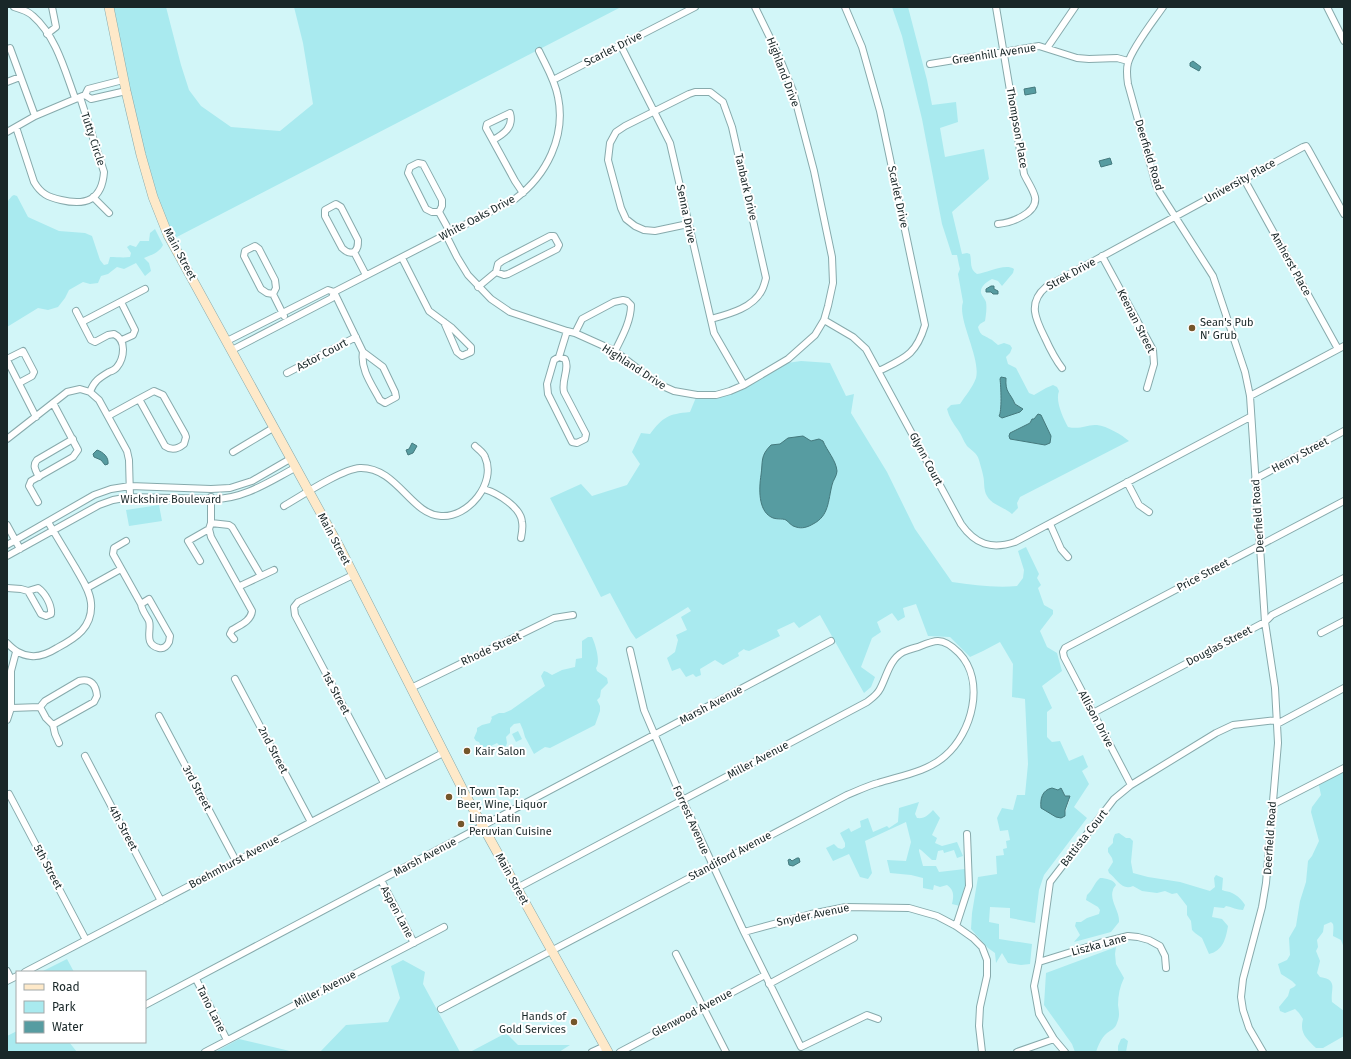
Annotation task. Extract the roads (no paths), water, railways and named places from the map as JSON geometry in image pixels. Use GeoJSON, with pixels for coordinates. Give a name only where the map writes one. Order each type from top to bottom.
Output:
{"type":"FeatureCollection","features":[{"type":"Feature","properties":{"kind":"main road","name":"Main Street"},"geometry":{"type":"LineString","coordinates":[[109,7],[123,80],[141,155],[151,190],[166,230],[290,459],[337,541],[353,576],[443,753],[482,826],[606,1049]]}},
{"type":"Feature","properties":{"kind":"street","name":"Tutty Circle"},"geometry":{"type":"LineString","coordinates":[[14,7],[28,12],[33,16],[47,34],[80,97],[104,172],[102,184],[98,192],[93,197]]}},
{"type":"Feature","properties":{"kind":"street"},"geometry":{"type":"LineString","coordinates":[[47,34],[56,26],[52,7]]}},
{"type":"Feature","properties":{"kind":"street","name":"Scarlet Drive"},"geometry":{"type":"LineString","coordinates":[[553,80],[695,7]]}},
{"type":"Feature","properties":{"kind":"street","name":"Highland Drive"},"geometry":{"type":"LineString","coordinates":[[439,212],[457,257],[468,275],[491,299],[510,312],[574,332],[615,352],[656,383],[674,391],[697,395],[716,395],[744,385],[788,359],[816,335],[824,320],[833,283],[832,257],[814,171],[793,91],[777,52],[755,7]]}},
{"type":"Feature","properties":{"kind":"street","name":"Scarlet Drive"},"geometry":{"type":"LineString","coordinates":[[845,7],[862,47],[880,111],[924,325],[916,347],[906,357],[880,371]]}},
{"type":"Feature","properties":{"kind":"street","name":"Thompson Place"},"geometry":{"type":"LineString","coordinates":[[996,7],[1024,174],[1035,196],[1033,208],[1029,212],[1009,223],[998,224]]}},
{"type":"Feature","properties":{"kind":"street"},"geometry":{"type":"LineString","coordinates":[[1047,48],[1075,7]]}},
{"type":"Feature","properties":{"kind":"street"},"geometry":{"type":"LineString","coordinates":[[1128,61],[1163,7]]}},
{"type":"Feature","properties":{"kind":"street"},"geometry":{"type":"LineString","coordinates":[[1327,7],[1344,40]]}},
{"type":"Feature","properties":{"kind":"street","name":"Senna Drive"},"geometry":{"type":"LineString","coordinates":[[621,46],[670,143],[714,333],[744,385]]}},
{"type":"Feature","properties":{"kind":"street","name":"Greenhill Avenue"},"geometry":{"type":"LineString","coordinates":[[930,64],[1034,46],[1047,48],[1077,58],[1117,58],[1128,61]]}},
{"type":"Feature","properties":{"kind":"street"},"geometry":{"type":"LineString","coordinates":[[7,48],[10,48],[35,116]]}},
{"type":"Feature","properties":{"kind":"street","name":"White Oaks Drive"},"geometry":{"type":"LineString","coordinates":[[232,350],[332,298],[334,292],[515,199],[523,193],[542,172],[554,149],[559,120],[558,98],[553,80],[539,51]]}},
{"type":"Feature","properties":{"kind":"street","name":"Deerfield Road"},"geometry":{"type":"LineString","coordinates":[[1128,61],[1128,84],[1153,176],[1160,193],[1210,270],[1216,282],[1245,372],[1250,396],[1250,417],[1256,478],[1265,622],[1275,688],[1278,743],[1266,883],[1262,907],[1243,979],[1241,997],[1243,1010],[1249,1028],[1263,1052]]}},
{"type":"Feature","properties":{"kind":"street"},"geometry":{"type":"LineString","coordinates":[[7,82],[20,77]]}},
{"type":"Feature","properties":{"kind":"street"},"geometry":{"type":"LineString","coordinates":[[7,132],[35,116],[80,97],[88,89],[123,80]]}},
{"type":"Feature","properties":{"kind":"street"},"geometry":{"type":"LineString","coordinates":[[80,97],[91,99],[126,91]]}},
{"type":"Feature","properties":{"kind":"street","name":"Tanbark Drive"},"geometry":{"type":"LineString","coordinates":[[688,224],[655,231],[644,230],[635,226],[626,219],[621,208],[608,160],[610,143],[616,132],[654,111],[689,94],[695,92],[710,92],[723,102],[732,127],[766,278],[763,289],[757,297],[744,307],[729,314],[711,319]]}},
{"type":"Feature","properties":{"kind":"street"},"geometry":{"type":"LineString","coordinates":[[493,140],[506,133],[511,123],[510,113],[487,124],[486,128],[523,193]]}},
{"type":"Feature","properties":{"kind":"street"},"geometry":{"type":"LineString","coordinates":[[16,127],[34,182],[43,194],[49,197],[74,203],[88,200],[93,197],[109,213]]}},
{"type":"Feature","properties":{"kind":"street","name":"University Place"},"geometry":{"type":"LineString","coordinates":[[1175,217],[1306,146],[1344,214]]}},
{"type":"Feature","properties":{"kind":"street"},"geometry":{"type":"LineString","coordinates":[[418,163],[424,164],[442,200],[442,206],[439,212],[432,212],[426,209],[408,173],[410,167],[418,163]]}},
{"type":"Feature","properties":{"kind":"street","name":"Amherst Place"},"geometry":{"type":"LineString","coordinates":[[1244,179],[1341,348]]}},
{"type":"Feature","properties":{"kind":"street"},"geometry":{"type":"LineString","coordinates":[[336,204],[341,207],[358,240],[358,245],[354,252],[346,252],[342,248],[325,216],[325,210],[336,204]]}},
{"type":"Feature","properties":{"kind":"street","name":"Strek Drive"},"geometry":{"type":"LineString","coordinates":[[1062,368],[1055,359],[1036,320],[1036,301],[1039,294],[1046,287],[1175,217]]}},
{"type":"Feature","properties":{"kind":"street"},"geometry":{"type":"LineString","coordinates":[[478,287],[496,272],[498,264],[502,261],[550,236],[554,236],[559,245],[557,249],[508,274],[504,275],[496,272]]}},
{"type":"Feature","properties":{"kind":"street"},"geometry":{"type":"LineString","coordinates":[[255,246],[259,249],[275,280],[276,288],[273,294],[267,293],[261,289],[244,256],[244,251],[255,246]]}},
{"type":"Feature","properties":{"kind":"street"},"geometry":{"type":"LineString","coordinates":[[354,252],[366,275]]}},
{"type":"Feature","properties":{"kind":"street","name":"Keenan Street"},"geometry":{"type":"LineString","coordinates":[[1102,256],[1153,350],[1154,364],[1147,388]]}},
{"type":"Feature","properties":{"kind":"street"},"geometry":{"type":"LineString","coordinates":[[402,258],[430,310],[452,328],[471,347],[471,352],[462,356],[457,352],[444,322]]}},
{"type":"Feature","properties":{"kind":"street"},"geometry":{"type":"LineString","coordinates":[[82,322],[146,289]]}},
{"type":"Feature","properties":{"kind":"street","name":"White Oaks Drive"},"geometry":{"type":"LineString","coordinates":[[227,341],[328,290],[334,292]]}},
{"type":"Feature","properties":{"kind":"street","name":"Astor Court"},"geometry":{"type":"LineString","coordinates":[[334,292],[363,352],[383,367],[396,397],[385,403],[380,400],[364,368],[362,360],[363,352]]}},
{"type":"Feature","properties":{"kind":"street"},"geometry":{"type":"LineString","coordinates":[[273,294],[287,321]]}},
{"type":"Feature","properties":{"kind":"street"},"geometry":{"type":"LineString","coordinates":[[574,332],[582,319],[589,314],[618,300],[627,301],[631,305],[631,311],[623,336],[615,352]]}},
{"type":"Feature","properties":{"kind":"street"},"geometry":{"type":"LineString","coordinates":[[122,302],[135,330],[133,335],[122,340]]}},
{"type":"Feature","properties":{"kind":"street"},"geometry":{"type":"LineString","coordinates":[[76,311],[93,342],[112,334],[117,335],[122,340],[123,348],[118,366],[96,381],[90,392]]}},
{"type":"Feature","properties":{"kind":"street","name":"Glynn Court"},"geometry":{"type":"LineString","coordinates":[[824,320],[853,337],[866,349],[880,371],[957,517],[971,537],[978,542],[992,546],[1008,545],[1015,542],[1250,417]]}},
{"type":"Feature","properties":{"kind":"street"},"geometry":{"type":"LineString","coordinates":[[559,357],[565,359],[567,364],[562,385],[564,392],[586,434],[585,439],[577,443],[572,442],[548,394],[547,384],[554,360],[559,357],[567,331]]}},
{"type":"Feature","properties":{"kind":"street","name":"Astor Court"},"geometry":{"type":"LineString","coordinates":[[287,372],[356,336]]}},
{"type":"Feature","properties":{"kind":"street"},"geometry":{"type":"LineString","coordinates":[[1250,396],[1341,348]]}},
{"type":"Feature","properties":{"kind":"street"},"geometry":{"type":"LineString","coordinates":[[19,383],[32,376],[34,372],[23,351],[7,360],[36,417]]}},
{"type":"Feature","properties":{"kind":"street"},"geometry":{"type":"LineString","coordinates":[[7,439],[67,392],[80,389],[90,392],[99,400],[127,451],[129,460],[130,497]]}},
{"type":"Feature","properties":{"kind":"street"},"geometry":{"type":"LineString","coordinates":[[108,416],[139,399],[154,391],[163,395],[185,434],[186,438],[184,444],[176,449],[165,446],[139,399]]}},
{"type":"Feature","properties":{"kind":"street"},"geometry":{"type":"LineString","coordinates":[[38,502],[29,486],[31,481],[76,455],[78,450],[53,403]]}},
{"type":"Feature","properties":{"kind":"street"},"geometry":{"type":"LineString","coordinates":[[233,452],[273,428]]}},
{"type":"Feature","properties":{"kind":"street","name":"Henry Street"},"geometry":{"type":"LineString","coordinates":[[1256,478],[1344,431]]}},
{"type":"Feature","properties":{"kind":"street"},"geometry":{"type":"LineString","coordinates":[[39,477],[34,468],[36,460],[73,439]]}},
{"type":"Feature","properties":{"kind":"street"},"geometry":{"type":"LineString","coordinates":[[284,506],[348,470],[371,469],[388,477],[427,512],[442,516],[455,514],[472,504],[484,488],[488,470],[485,456],[475,446]]}},
{"type":"Feature","properties":{"kind":"street","name":"Wickshire Boulevard"},"geometry":{"type":"LineString","coordinates":[[7,545],[94,495],[111,489],[130,486],[211,489],[230,488],[243,484],[290,459]]}},
{"type":"Feature","properties":{"kind":"street","name":"Wickshire Boulevard"},"geometry":{"type":"LineString","coordinates":[[7,556],[99,505],[113,500],[130,497],[228,498],[259,488],[295,468]]}},
{"type":"Feature","properties":{"kind":"street"},"geometry":{"type":"LineString","coordinates":[[1127,482],[1139,505],[1149,512]]}},
{"type":"Feature","properties":{"kind":"street"},"geometry":{"type":"LineString","coordinates":[[484,488],[495,492],[517,510],[522,520],[521,538]]}},
{"type":"Feature","properties":{"kind":"street"},"geometry":{"type":"LineString","coordinates":[[211,489],[211,538],[251,607],[252,614],[247,621],[232,630],[230,634],[234,639]]}},
{"type":"Feature","properties":{"kind":"street","name":"Price Street"},"geometry":{"type":"LineString","coordinates":[[1063,652],[1065,648],[1344,501]]}},
{"type":"Feature","properties":{"kind":"street"},"geometry":{"type":"LineString","coordinates":[[7,643],[16,652],[31,656],[47,654],[73,640],[80,634],[89,622],[91,615],[91,601],[87,588],[48,522]]}},
{"type":"Feature","properties":{"kind":"street"},"geometry":{"type":"LineString","coordinates":[[1050,524],[1061,549],[1068,557]]}},
{"type":"Feature","properties":{"kind":"street"},"geometry":{"type":"LineString","coordinates":[[7,525],[20,549]]}},
{"type":"Feature","properties":{"kind":"street"},"geometry":{"type":"LineString","coordinates":[[200,561],[188,541],[210,526],[229,525],[232,527],[261,576]]}},
{"type":"Feature","properties":{"kind":"street"},"geometry":{"type":"LineString","coordinates":[[126,541],[114,548],[113,554],[141,604],[149,622],[148,637],[153,645],[160,648],[165,647],[170,642],[170,636],[149,600],[141,604]]}},
{"type":"Feature","properties":{"kind":"street"},"geometry":{"type":"LineString","coordinates":[[87,588],[121,568]]}},
{"type":"Feature","properties":{"kind":"street"},"geometry":{"type":"LineString","coordinates":[[240,586],[274,570]]}},
{"type":"Feature","properties":{"kind":"street","name":"1st Street"},"geometry":{"type":"LineString","coordinates":[[353,576],[298,602],[294,607],[295,614],[384,783]]}},
{"type":"Feature","properties":{"kind":"street","name":"Douglas Street"},"geometry":{"type":"LineString","coordinates":[[1092,713],[1265,622],[1272,615],[1344,578]]}},
{"type":"Feature","properties":{"kind":"street"},"geometry":{"type":"LineString","coordinates":[[7,588],[21,589],[28,592],[41,614],[46,616],[50,614],[52,608],[42,591],[38,588],[28,592]]}},
{"type":"Feature","properties":{"kind":"street","name":"Rhode Street"},"geometry":{"type":"LineString","coordinates":[[411,688],[554,618],[573,615]]}},
{"type":"Feature","properties":{"kind":"street"},"geometry":{"type":"LineString","coordinates":[[1321,633],[1344,621]]}},
{"type":"Feature","properties":{"kind":"street","name":"Marsh Avenue"},"geometry":{"type":"LineString","coordinates":[[146,1005],[831,641]]}},
{"type":"Feature","properties":{"kind":"street","name":"Miller Avenue"},"geometry":{"type":"LineString","coordinates":[[517,888],[867,702],[879,690],[893,660],[904,652],[938,641],[945,643],[952,646],[962,656],[971,676]]}},
{"type":"Feature","properties":{"kind":"street","name":"Forrest Avenue"},"geometry":{"type":"LineString","coordinates":[[630,650],[644,710],[655,736],[712,866],[801,1047],[867,1015],[878,1020]]}},
{"type":"Feature","properties":{"kind":"street"},"geometry":{"type":"LineString","coordinates":[[7,720],[11,708],[10,671],[16,652]]}},
{"type":"Feature","properties":{"kind":"street","name":"Allison Drive"},"geometry":{"type":"LineString","coordinates":[[1063,652],[1064,657],[1092,713],[1131,785]]}},
{"type":"Feature","properties":{"kind":"street","name":"Standiford Avenue"},"geometry":{"type":"LineString","coordinates":[[441,1009],[847,795],[875,784],[926,768],[936,763],[949,752],[961,738],[969,721],[974,697],[971,676]]}},
{"type":"Feature","properties":{"kind":"street","name":"2nd Street"},"geometry":{"type":"LineString","coordinates":[[235,679],[311,822]]}},
{"type":"Feature","properties":{"kind":"street"},"geometry":{"type":"LineString","coordinates":[[11,708],[40,707],[45,701],[79,682],[85,680],[91,682],[94,685],[97,696],[94,702],[53,724]]}},
{"type":"Feature","properties":{"kind":"street"},"geometry":{"type":"LineString","coordinates":[[1277,722],[1344,688]]}},
{"type":"Feature","properties":{"kind":"street"},"geometry":{"type":"LineString","coordinates":[[40,707],[46,718],[53,724],[59,743]]}},
{"type":"Feature","properties":{"kind":"street","name":"3rd Street"},"geometry":{"type":"LineString","coordinates":[[159,716],[236,861]]}},
{"type":"Feature","properties":{"kind":"street","name":"Battista Court"},"geometry":{"type":"LineString","coordinates":[[1065,1052],[1054,1039],[1039,1014],[1034,986],[1039,962],[1050,882],[1114,799],[1131,785],[1216,733],[1233,725],[1277,722]]}},
{"type":"Feature","properties":{"kind":"street","name":"Boehmhurst Avenue"},"geometry":{"type":"LineString","coordinates":[[27,971],[443,753]]}},
{"type":"Feature","properties":{"kind":"street","name":"4th Street"},"geometry":{"type":"LineString","coordinates":[[85,756],[161,900]]}},
{"type":"Feature","properties":{"kind":"street"},"geometry":{"type":"LineString","coordinates":[[1272,805],[1344,768]]}},
{"type":"Feature","properties":{"kind":"street","name":"5th Street"},"geometry":{"type":"LineString","coordinates":[[9,794],[86,940]]}},
{"type":"Feature","properties":{"kind":"street"},"geometry":{"type":"LineString","coordinates":[[956,926],[969,886],[967,834]]}},
{"type":"Feature","properties":{"kind":"street","name":"Aspen Lane"},"geometry":{"type":"LineString","coordinates":[[381,880],[414,943]]}},
{"type":"Feature","properties":{"kind":"street","name":"Snyder Avenue"},"geometry":{"type":"LineString","coordinates":[[744,932],[811,914],[846,907],[909,908],[924,912],[956,926],[973,938],[982,947],[987,960],[987,976],[980,1007],[979,1026],[982,1052]]}},
{"type":"Feature","properties":{"kind":"street","name":"Miller Avenue"},"geometry":{"type":"LineString","coordinates":[[205,1052],[444,927]]}},
{"type":"Feature","properties":{"kind":"street","name":"Liszka Lane"},"geometry":{"type":"LineString","coordinates":[[1039,962],[1128,936],[1149,940],[1160,946],[1165,956],[1166,968]]}},
{"type":"Feature","properties":{"kind":"street"},"geometry":{"type":"LineString","coordinates":[[770,984],[854,938]]}},
{"type":"Feature","properties":{"kind":"street"},"geometry":{"type":"LineString","coordinates":[[676,954],[726,1052]]}},
{"type":"Feature","properties":{"kind":"street"},"geometry":{"type":"LineString","coordinates":[[7,971],[12,979]]}},
{"type":"Feature","properties":{"kind":"street","name":"Glenwood Avenue"},"geometry":{"type":"LineString","coordinates":[[620,1052],[765,975]]}},
{"type":"Feature","properties":{"kind":"street","name":"Tano Lane"},"geometry":{"type":"LineString","coordinates":[[196,979],[227,1040]]}},
{"type":"Feature","properties":{"kind":"street"},"geometry":{"type":"LineString","coordinates":[[1017,1052],[1054,1039]]}},
{"type":"Feature","properties":{"kind":"street"},"geometry":{"type":"LineString","coordinates":[[592,1052],[606,1049]]}},
{"type":"Feature","properties":{"kind":"water"},"geometry":{"type":"Polygon","coordinates":[[[1193,61],[1201,67],[1199,71],[1190,66],[1190,63],[1193,61]]]}},
{"type":"Feature","properties":{"kind":"water"},"geometry":{"type":"Polygon","coordinates":[[[1035,87],[1036,93],[1025,95],[1024,89],[1035,87]]]}},
{"type":"Feature","properties":{"kind":"water"},"geometry":{"type":"Polygon","coordinates":[[[1110,158],[1112,164],[1101,167],[1099,161],[1110,158]]]}},
{"type":"Feature","properties":{"kind":"water"},"geometry":{"type":"Polygon","coordinates":[[[994,286],[994,289],[998,291],[998,294],[986,292],[986,289],[994,286]]]}},
{"type":"Feature","properties":{"kind":"water"},"geometry":{"type":"Polygon","coordinates":[[[1001,377],[1006,378],[1007,390],[1015,404],[1023,409],[1020,412],[1002,418],[999,416],[1001,404],[1001,377]]]}},
{"type":"Feature","properties":{"kind":"water"},"geometry":{"type":"Polygon","coordinates":[[[1038,414],[1041,415],[1051,436],[1050,443],[1045,445],[1010,439],[1010,433],[1030,423],[1038,414]]]}},
{"type":"Feature","properties":{"kind":"water"},"geometry":{"type":"Polygon","coordinates":[[[803,436],[811,441],[819,439],[823,441],[835,463],[837,471],[827,508],[822,517],[811,525],[800,528],[793,526],[786,520],[773,518],[767,514],[760,498],[760,486],[763,459],[767,449],[771,445],[780,444],[788,438],[803,436]]]}},
{"type":"Feature","properties":{"kind":"water"},"geometry":{"type":"Polygon","coordinates":[[[412,443],[417,446],[413,453],[408,455],[406,450],[409,449],[412,443]]]}},
{"type":"Feature","properties":{"kind":"water"},"geometry":{"type":"Polygon","coordinates":[[[97,450],[105,455],[108,459],[108,464],[105,465],[101,460],[94,457],[93,454],[97,450]]]}},
{"type":"Feature","properties":{"kind":"water"},"geometry":{"type":"Polygon","coordinates":[[[1052,788],[1058,790],[1061,788],[1065,796],[1070,796],[1065,810],[1065,816],[1061,818],[1056,817],[1041,808],[1042,795],[1052,788]]]}},
{"type":"Feature","properties":{"kind":"water"},"geometry":{"type":"Polygon","coordinates":[[[799,858],[800,862],[793,866],[789,865],[788,860],[790,859],[792,861],[799,858]]]}},
{"type":"Feature","properties":{"kind":"place","name":"Sean's Pub N' Grub"},"geometry":{"type":"Point","coordinates":[1192,328]}},
{"type":"Feature","properties":{"kind":"place","name":"Kair Salon"},"geometry":{"type":"Point","coordinates":[467,751]}},
{"type":"Feature","properties":{"kind":"place","name":"In Town Tap: Beer, Wine, Liquor"},"geometry":{"type":"Point","coordinates":[449,797]}},
{"type":"Feature","properties":{"kind":"place","name":"Lima Latin Peruvian Cuisine"},"geometry":{"type":"Point","coordinates":[461,824]}},
{"type":"Feature","properties":{"kind":"place","name":"Hands of Gold Services"},"geometry":{"type":"Point","coordinates":[574,1022]}}]}
